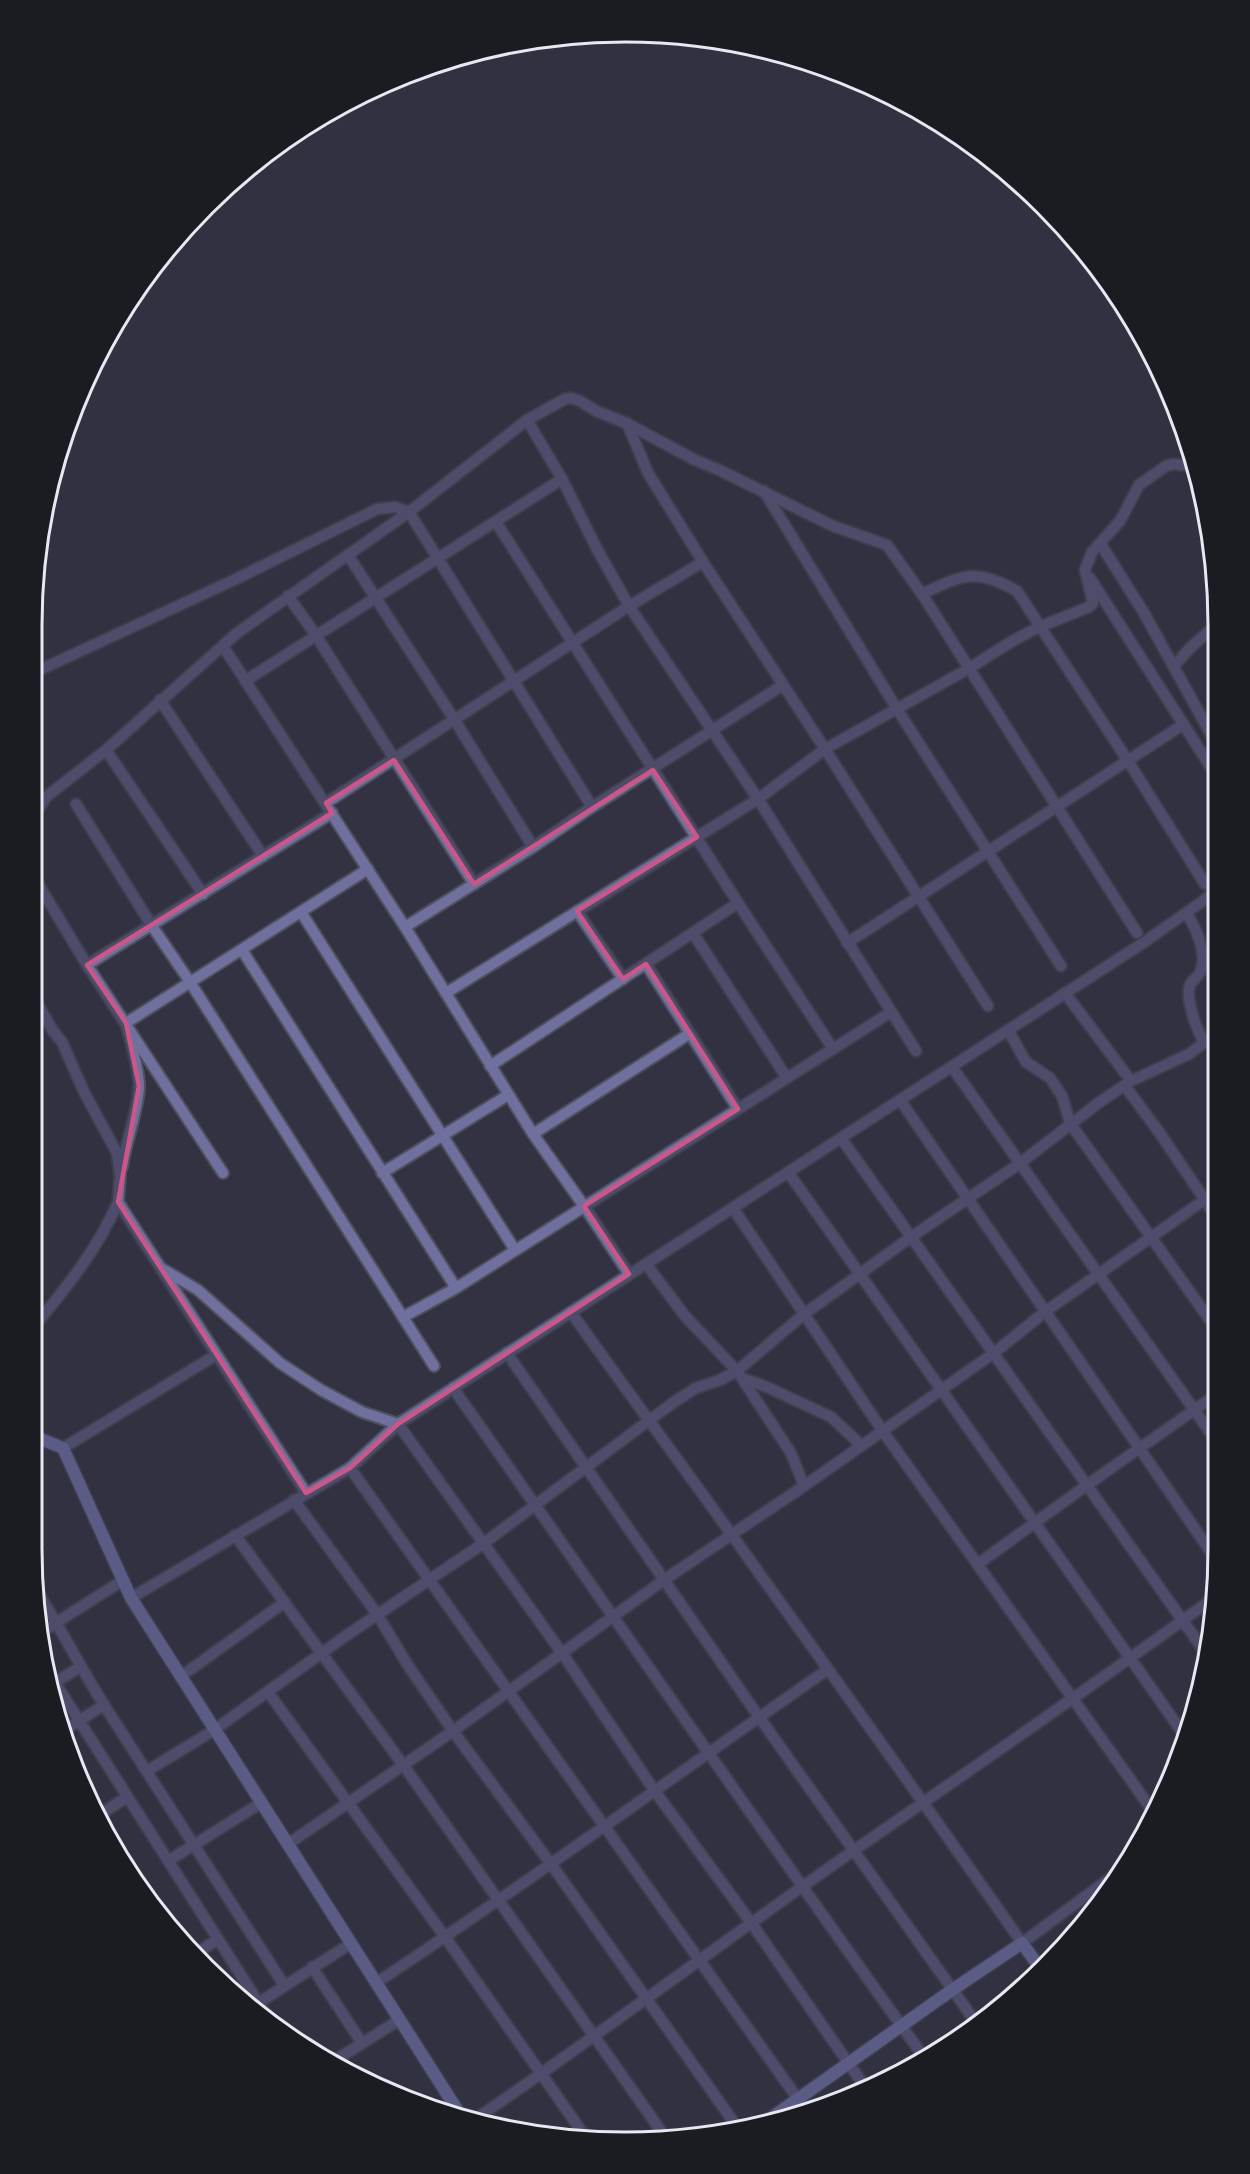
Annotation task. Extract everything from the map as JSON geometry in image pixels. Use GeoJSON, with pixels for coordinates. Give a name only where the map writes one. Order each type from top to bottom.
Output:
{"type":"FeatureCollection","features":[{"type":"Feature","properties":{"kind":"street"},"geometry":{"type":"LineString","coordinates":[[42,803],[46,796],[106,750],[237,633],[409,512],[527,420],[571,398],[832,526],[887,545],[922,594],[1137,933]]}},
{"type":"Feature","properties":{"kind":"street"},"geometry":{"type":"LineString","coordinates":[[527,420],[562,479],[629,606],[758,799],[916,1052]]}},
{"type":"Feature","properties":{"kind":"street"},"geometry":{"type":"LineString","coordinates":[[626,423],[648,473],[703,562],[988,1006]]}},
{"type":"Feature","properties":{"kind":"street"},"geometry":{"type":"LineString","coordinates":[[446,993],[758,799],[825,749],[1039,627],[1089,607],[1093,603],[1085,570],[1092,552],[1120,521],[1139,486],[1166,466],[1185,465]]}},
{"type":"Feature","properties":{"kind":"street"},"geometry":{"type":"LineString","coordinates":[[245,681],[315,634],[562,479]]}},
{"type":"Feature","properties":{"kind":"street"},"geometry":{"type":"LineString","coordinates":[[764,491],[897,710],[1061,966]]}},
{"type":"Feature","properties":{"kind":"street"},"geometry":{"type":"LineString","coordinates":[[42,669],[236,579],[377,509],[395,507],[409,512],[592,807]]}},
{"type":"Feature","properties":{"kind":"street"},"geometry":{"type":"LineString","coordinates":[[496,522],[833,1048]]}},
{"type":"Feature","properties":{"kind":"street"},"geometry":{"type":"LineString","coordinates":[[1100,543],[1174,666],[1208,729]]}},
{"type":"Feature","properties":{"kind":"street"},"geometry":{"type":"LineString","coordinates":[[348,555],[454,719],[533,848]]}},
{"type":"Feature","properties":{"kind":"street"},"geometry":{"type":"LineString","coordinates":[[87,964],[263,856],[454,719],[629,606],[703,562]]}},
{"type":"Feature","properties":{"kind":"street"},"geometry":{"type":"LineString","coordinates":[[1085,570],[1208,763]]}},
{"type":"Feature","properties":{"kind":"street"},"geometry":{"type":"LineString","coordinates":[[922,594],[956,578],[970,575],[1002,583],[1017,591],[1128,760],[1205,884],[1208,882]]}},
{"type":"Feature","properties":{"kind":"street"},"geometry":{"type":"LineString","coordinates":[[288,596],[315,634],[474,884]]}},
{"type":"Feature","properties":{"kind":"street"},"geometry":{"type":"LineString","coordinates":[[1174,666],[1208,632]]}},
{"type":"Feature","properties":{"kind":"street"},"geometry":{"type":"LineString","coordinates":[[223,646],[405,927],[533,1134],[630,1275]]}},
{"type":"Feature","properties":{"kind":"street"},"geometry":{"type":"LineString","coordinates":[[405,927],[533,848],[592,807],[783,685]]}},
{"type":"Feature","properties":{"kind":"street"},"geometry":{"type":"LineString","coordinates":[[160,700],[263,856]]}},
{"type":"Feature","properties":{"kind":"street"},"geometry":{"type":"LineString","coordinates":[[847,943],[1184,724]]}},
{"type":"Feature","properties":{"kind":"street"},"geometry":{"type":"LineString","coordinates":[[106,750],[203,894]]}},
{"type":"Feature","properties":{"kind":"street"},"geometry":{"type":"LineString","coordinates":[[76,804],[435,1366]]}},
{"type":"Feature","properties":{"kind":"street"},"geometry":{"type":"LineString","coordinates":[[126,1023],[368,869]]}},
{"type":"Feature","properties":{"kind":"street"},"geometry":{"type":"LineString","coordinates":[[42,891],[223,1173]]}},
{"type":"Feature","properties":{"kind":"street"},"geometry":{"type":"LineString","coordinates":[[131,1598],[351,1468],[398,1424],[1143,943],[1208,897]]}},
{"type":"Feature","properties":{"kind":"street"},"geometry":{"type":"LineString","coordinates":[[490,1066],[738,903]]}},
{"type":"Feature","properties":{"kind":"street"},"geometry":{"type":"LineString","coordinates":[[577,910],[623,979]]}},
{"type":"Feature","properties":{"kind":"street"},"geometry":{"type":"LineString","coordinates":[[302,912],[515,1250]]}},
{"type":"Feature","properties":{"kind":"street"},"geometry":{"type":"LineString","coordinates":[[1186,913],[1194,925],[1202,948],[1202,970],[1189,987],[1190,1011],[1204,1042]]}},
{"type":"Feature","properties":{"kind":"street"},"geometry":{"type":"LineString","coordinates":[[693,933],[787,1078]]}},
{"type":"Feature","properties":{"kind":"street"},"geometry":{"type":"LineString","coordinates":[[242,950],[456,1288]]}},
{"type":"Feature","properties":{"kind":"street"},"geometry":{"type":"LineString","coordinates":[[646,964],[738,1109]]}},
{"type":"Feature","properties":{"kind":"street"},"geometry":{"type":"LineString","coordinates":[[1065,993],[1208,1206]]}},
{"type":"Feature","properties":{"kind":"street"},"geometry":{"type":"LineString","coordinates":[[42,1012],[62,1042],[84,1092],[117,1153],[120,1176]]}},
{"type":"Feature","properties":{"kind":"street"},"geometry":{"type":"LineString","coordinates":[[403,1317],[456,1288],[891,1012]]}},
{"type":"Feature","properties":{"kind":"street"},"geometry":{"type":"LineString","coordinates":[[42,1316],[87,1258],[108,1226],[118,1202],[124,1152],[134,1120],[139,1086],[126,1023]]}},
{"type":"Feature","properties":{"kind":"street"},"geometry":{"type":"LineString","coordinates":[[1008,1030],[1026,1062],[1050,1078],[1062,1096],[1070,1124],[1208,1317]]}},
{"type":"Feature","properties":{"kind":"street"},"geometry":{"type":"LineString","coordinates":[[533,1134],[689,1034]]}},
{"type":"Feature","properties":{"kind":"street"},"geometry":{"type":"LineString","coordinates":[[147,1771],[214,1730],[377,1614],[484,1543],[674,1402],[696,1388],[739,1375],[803,1315],[911,1237],[1019,1164],[1070,1124],[1128,1084],[1156,1068],[1178,1060],[1208,1039]]}},
{"type":"Feature","properties":{"kind":"street"},"geometry":{"type":"LineString","coordinates":[[952,1067],[1208,1429]]}},
{"type":"Feature","properties":{"kind":"street"},"geometry":{"type":"LineString","coordinates":[[382,1173],[508,1095]]}},
{"type":"Feature","properties":{"kind":"street"},"geometry":{"type":"LineString","coordinates":[[900,1100],[1208,1548]]}},
{"type":"Feature","properties":{"kind":"street"},"geometry":{"type":"LineString","coordinates":[[841,1138],[1200,1646]]}},
{"type":"Feature","properties":{"kind":"street"},"geometry":{"type":"LineString","coordinates":[[788,1172],[1179,1728]]}},
{"type":"Feature","properties":{"kind":"street"},"geometry":{"type":"LineString","coordinates":[[288,1844],[404,1766],[664,1580],[804,1486],[994,1353],[1046,1311],[1208,1197]]}},
{"type":"Feature","properties":{"kind":"street"},"geometry":{"type":"LineString","coordinates":[[118,1202],[306,1493]]}},
{"type":"Feature","properties":{"kind":"street"},"geometry":{"type":"LineString","coordinates":[[732,1208],[882,1430],[1149,1805]]}},
{"type":"Feature","properties":{"kind":"street"},"geometry":{"type":"LineString","coordinates":[[646,1264],[685,1316],[739,1375],[791,1453],[804,1486]]}},
{"type":"Feature","properties":{"kind":"street"},"geometry":{"type":"LineString","coordinates":[[161,1268],[198,1290],[280,1363],[321,1390],[362,1412],[398,1424],[562,1653],[654,1790],[752,1924],[861,2082]]}},
{"type":"Feature","properties":{"kind":"street"},"geometry":{"type":"LineString","coordinates":[[571,1312],[648,1422],[925,1803],[1036,1962]]}},
{"type":"Feature","properties":{"kind":"street"},"geometry":{"type":"LineString","coordinates":[[507,1353],[759,1717],[972,2018]]}},
{"type":"Feature","properties":{"kind":"street"},"geometry":{"type":"LineString","coordinates":[[63,1448],[216,1355]]}},
{"type":"Feature","properties":{"kind":"street"},"geometry":{"type":"LineString","coordinates":[[739,1375],[831,1417],[861,1445]]}},
{"type":"Feature","properties":{"kind":"street"},"geometry":{"type":"LineString","coordinates":[[453,1388],[614,1616],[707,1753],[920,2052]]}},
{"type":"Feature","properties":{"kind":"street"},"geometry":{"type":"LineString","coordinates":[[978,1564],[1208,1401]]}},
{"type":"Feature","properties":{"kind":"street"},"geometry":{"type":"LineString","coordinates":[[42,1439],[63,1448],[131,1598],[454,2106]]}},
{"type":"Feature","properties":{"kind":"street"},"geometry":{"type":"LineString","coordinates":[[351,1468],[798,2099]]}},
{"type":"Feature","properties":{"kind":"street"},"geometry":{"type":"LineString","coordinates":[[294,1500],[377,1614],[409,1667],[453,1731],[551,1864],[733,2122]]}},
{"type":"Feature","properties":{"kind":"street"},"geometry":{"type":"LineString","coordinates":[[235,1535],[404,1766],[661,2131]]}},
{"type":"Feature","properties":{"kind":"street"},"geometry":{"type":"LineString","coordinates":[[47,1628],[122,1581]]}},
{"type":"Feature","properties":{"kind":"street"},"geometry":{"type":"LineString","coordinates":[[180,1677],[285,1602]]}},
{"type":"Feature","properties":{"kind":"street"},"geometry":{"type":"LineString","coordinates":[[45,1603],[80,1667],[284,1985]]}},
{"type":"Feature","properties":{"kind":"street"},"geometry":{"type":"LineString","coordinates":[[483,2114],[1205,1604]]}},
{"type":"Feature","properties":{"kind":"street"},"geometry":{"type":"LineString","coordinates":[[57,1681],[80,1667]]}},
{"type":"Feature","properties":{"kind":"street"},"geometry":{"type":"LineString","coordinates":[[376,1983],[446,1937],[827,1670]]}},
{"type":"Feature","properties":{"kind":"street"},"geometry":{"type":"LineString","coordinates":[[60,1692],[218,1940],[249,1994]]}},
{"type":"Feature","properties":{"kind":"street"},"geometry":{"type":"LineString","coordinates":[[268,1692],[446,1937],[581,2130]]}},
{"type":"Feature","properties":{"kind":"street"},"geometry":{"type":"LineString","coordinates":[[70,1726],[104,1705]]}},
{"type":"Feature","properties":{"kind":"street"},"geometry":{"type":"LineString","coordinates":[[104,1812],[127,1797]]}},
{"type":"Feature","properties":{"kind":"street"},"geometry":{"type":"LineString","coordinates":[[168,1861],[261,1803]]}},
{"type":"Feature","properties":{"kind":"street"},"geometry":{"type":"LineString","coordinates":[[782,2110],[1022,1943],[1102,1884]]}},
{"type":"Feature","properties":{"kind":"street"},"geometry":{"type":"LineString","coordinates":[[202,1950],[218,1940]]}},
{"type":"Feature","properties":{"kind":"street"},"geometry":{"type":"LineString","coordinates":[[258,2002],[350,1944]]}},
{"type":"Feature","properties":{"kind":"street"},"geometry":{"type":"LineString","coordinates":[[312,1967],[362,2043]]}},
{"type":"Feature","properties":{"kind":"street"},"geometry":{"type":"LineString","coordinates":[[340,2058],[399,2020]]}},
{"type":"Feature","properties":{"kind":"highlighted area"},"geometry":{"type":"Polygon","coordinates":[[[394,760],[474,884],[653,770],[697,837],[577,911],[623,979],[646,964],[738,1109],[584,1206],[629,1274],[398,1424],[350,1468],[306,1493],[118,1202],[139,1086],[126,1023],[87,965],[332,813],[326,803],[394,760]]]}}]}
